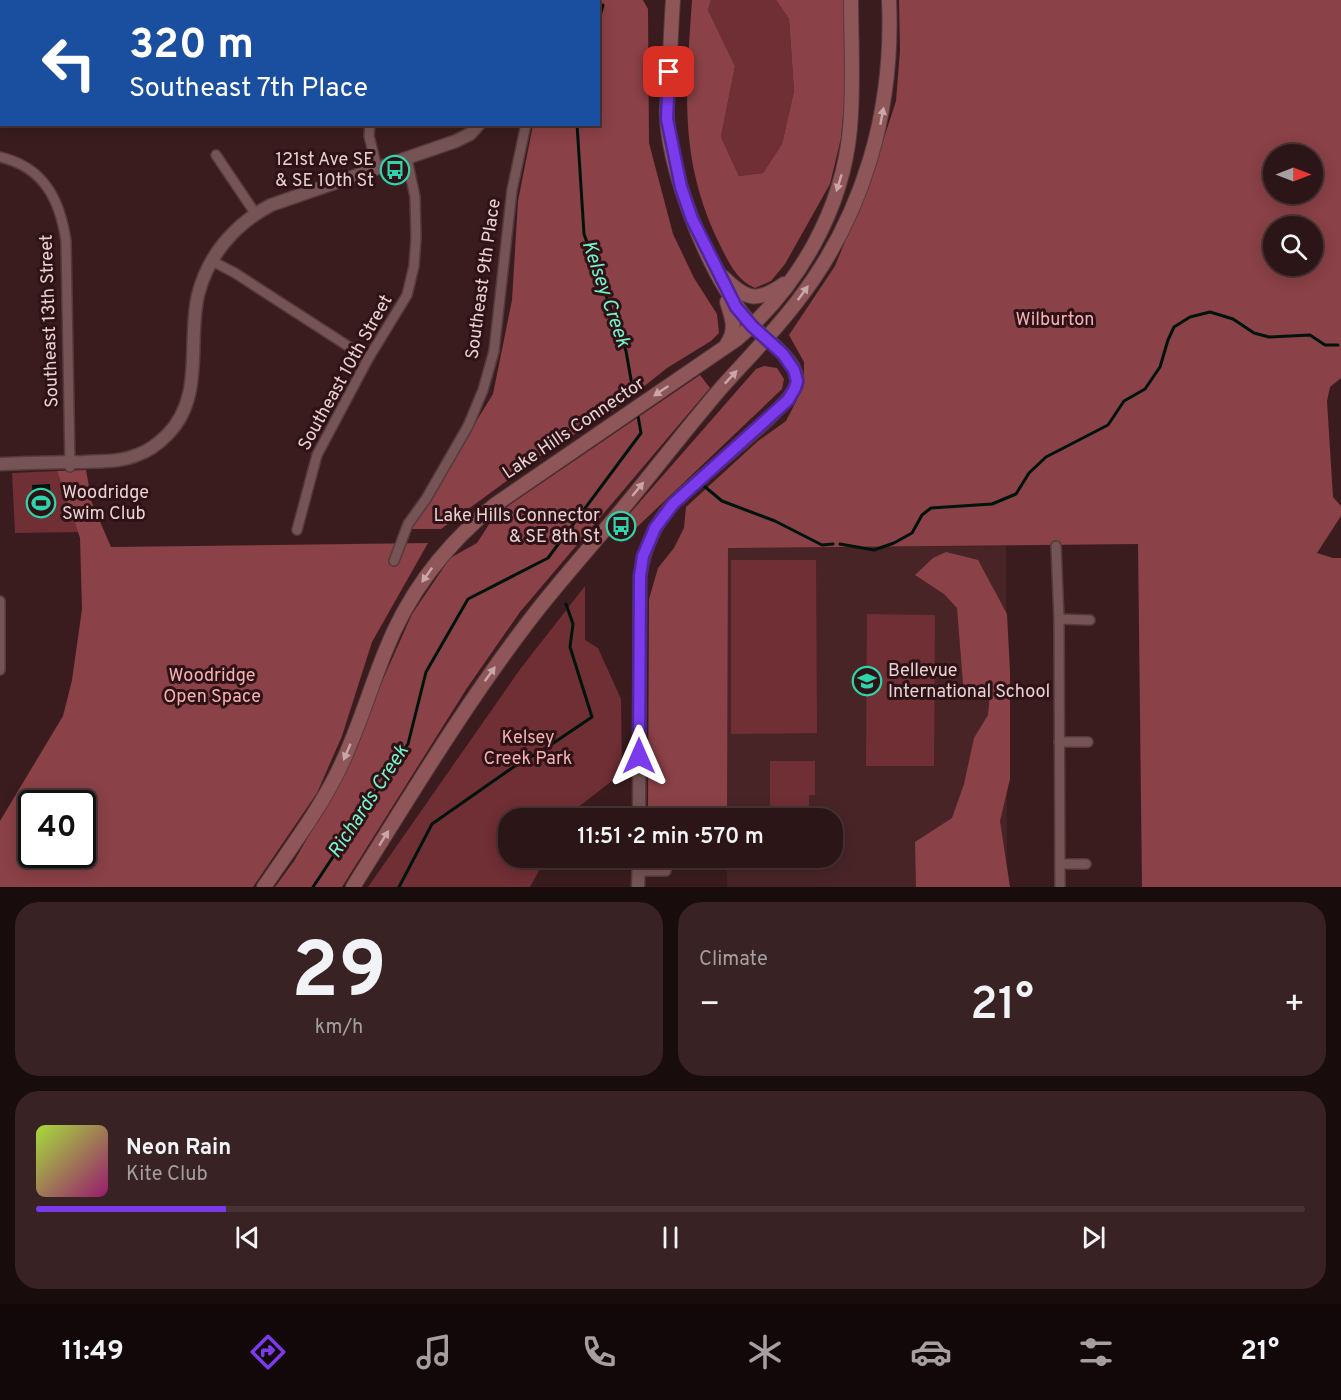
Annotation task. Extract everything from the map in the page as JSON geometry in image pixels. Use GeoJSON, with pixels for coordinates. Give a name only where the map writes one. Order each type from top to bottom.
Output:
{"type":"FeatureCollection","features":[{"type":"Feature","properties":{"kind":"main road"},"geometry":{"type":"LineString","coordinates":[[665,0],[672,17]]}},
{"type":"Feature","properties":{"kind":"main road"},"geometry":{"type":"LineString","coordinates":[[673,0],[667,119],[681,187],[692,219],[730,297],[752,326],[767,338]]}},
{"type":"Feature","properties":{"kind":"main road","name":"Lake Hills Connector"},"geometry":{"type":"LineString","coordinates":[[264,887],[332,782],[348,750],[396,626],[424,579],[452,543],[465,529],[496,504],[725,348],[768,310],[806,260],[826,220],[842,175],[847,150],[852,104],[851,0]]}},
{"type":"Feature","properties":{"kind":"main road"},"geometry":{"type":"LineString","coordinates":[[353,887],[452,730],[538,610],[723,386],[797,302],[823,264],[845,225],[863,185],[879,131],[887,83],[890,35],[889,0]]}},
{"type":"Feature","properties":{"kind":"main road"},"geometry":{"type":"LineString","coordinates":[[718,272],[735,289],[751,296],[767,295],[793,277]]}},
{"type":"Feature","properties":{"kind":"main road"},"geometry":{"type":"LineString","coordinates":[[718,272],[734,325],[725,348]]}},
{"type":"Feature","properties":{"kind":"street"},"geometry":{"type":"LineString","coordinates":[[370,126],[369,136],[377,168]]}},
{"type":"Feature","properties":{"kind":"street"},"geometry":{"type":"LineString","coordinates":[[0,464],[70,464],[125,459],[153,448],[178,421],[188,400],[198,296],[212,261],[238,226],[255,213],[287,199],[456,141],[470,134],[477,126]]}},
{"type":"Feature","properties":{"kind":"street","name":"Southeast 9th Place"},"geometry":{"type":"LineString","coordinates":[[394,561],[408,524],[426,499],[468,426],[483,390],[494,351],[512,190],[526,126]]}},
{"type":"Feature","properties":{"kind":"street"},"geometry":{"type":"LineString","coordinates":[[216,155],[255,213]]}},
{"type":"Feature","properties":{"kind":"street","name":"Southeast 13th Street"},"geometry":{"type":"LineString","coordinates":[[0,157],[21,164],[34,172],[42,181],[58,206],[66,241],[70,464]]}},
{"type":"Feature","properties":{"kind":"street","name":"Southeast 10th Street"},"geometry":{"type":"LineString","coordinates":[[297,530],[317,455],[368,359],[407,295],[414,267],[416,216],[407,159]]}},
{"type":"Feature","properties":{"kind":"street"},"geometry":{"type":"LineString","coordinates":[[212,261],[235,273],[368,359]]}},
{"type":"Feature","properties":{"kind":"street"},"geometry":{"type":"LineString","coordinates":[[639,808],[640,576],[643,556],[655,528],[673,504],[792,394],[797,381],[794,370],[783,354],[767,338]]}},
{"type":"Feature","properties":{"kind":"street"},"geometry":{"type":"LineString","coordinates":[[1056,546],[1059,619],[1060,887]]}},
{"type":"Feature","properties":{"kind":"street"},"geometry":{"type":"LineString","coordinates":[[0,601],[0,670]]}},
{"type":"Feature","properties":{"kind":"street"},"geometry":{"type":"LineString","coordinates":[[1059,619],[1090,620]]}},
{"type":"Feature","properties":{"kind":"street"},"geometry":{"type":"LineString","coordinates":[[1059,742],[1088,742]]}},
{"type":"Feature","properties":{"kind":"street"},"geometry":{"type":"LineString","coordinates":[[1060,864],[1086,864]]}},
{"type":"Feature","properties":{"kind":"street"},"geometry":{"type":"LineString","coordinates":[[638,887],[639,868]]}},
{"type":"Feature","properties":{"kind":"street"},"geometry":{"type":"LineString","coordinates":[[654,868],[666,871]]}},
{"type":"Feature","properties":{"kind":"shaded area"},"geometry":{"type":"Polygon","coordinates":[[[50,484],[51,516],[33,516],[32,485],[50,484]]]}},
{"type":"Feature","properties":{"kind":"shaded area","name":"Bellevue International School"},"geometry":{"type":"Polygon","coordinates":[[[1006,546],[1007,887],[727,887],[727,868],[843,868],[843,808],[727,808],[727,548],[1006,546]]]}},
{"type":"Feature","properties":{"kind":"green space"},"geometry":{"type":"Polygon","coordinates":[[[600,0],[643,0],[648,9],[649,143],[673,234],[694,278],[717,314],[719,333],[711,341],[667,368],[612,412],[556,445],[441,529],[410,529],[493,394],[512,300],[518,201],[533,126],[600,126],[600,0]]]}},
{"type":"Feature","properties":{"kind":"green space"},"geometry":{"type":"Polygon","coordinates":[[[692,0],[711,0],[708,10],[735,66],[721,137],[739,176],[763,173],[782,144],[794,91],[789,19],[776,0],[844,0],[844,105],[841,138],[830,184],[785,264],[771,281],[755,288],[748,285],[729,263],[706,212],[697,182],[691,152],[687,94],[692,0]]]}},
{"type":"Feature","properties":{"kind":"green space"},"geometry":{"type":"Polygon","coordinates":[[[711,0],[776,0],[789,19],[794,91],[782,144],[763,173],[739,176],[721,137],[735,66],[708,10],[711,0]]]}},
{"type":"Feature","properties":{"kind":"green space","name":"Wilburton"},"geometry":{"type":"Polygon","coordinates":[[[899,0],[1341,0],[1341,378],[1330,387],[1327,401],[1333,497],[1341,506],[1341,516],[1317,553],[1341,558],[1341,887],[1142,887],[1138,544],[728,548],[727,808],[648,808],[649,599],[658,568],[674,548],[684,528],[686,507],[758,441],[786,421],[804,386],[804,362],[789,335],[835,266],[872,175],[896,101],[900,51],[899,0]]]}},
{"type":"Feature","properties":{"kind":"green space"},"geometry":{"type":"Polygon","coordinates":[[[764,366],[777,368],[784,379],[782,389],[635,529],[626,528],[624,520],[756,369],[764,366]]]}},
{"type":"Feature","properties":{"kind":"green space"},"geometry":{"type":"Polygon","coordinates":[[[700,375],[710,388],[520,612],[467,688],[342,887],[275,887],[294,861],[346,772],[412,614],[450,558],[477,543],[495,515],[700,375]]]}},
{"type":"Feature","properties":{"kind":"green space","name":"Woodridge Open Space"},"geometry":{"type":"Polygon","coordinates":[[[86,470],[92,503],[111,547],[428,543],[372,642],[342,736],[317,793],[253,887],[0,887],[0,821],[18,791],[18,868],[96,868],[96,790],[19,790],[63,716],[72,680],[82,609],[80,538],[57,471],[86,470]]]}},
{"type":"Feature","properties":{"kind":"green space","name":"Woodridge Swim Club"},"geometry":{"type":"Polygon","coordinates":[[[57,471],[78,532],[15,533],[12,473],[57,471]]]}},
{"type":"Feature","properties":{"kind":"green space"},"geometry":{"type":"Polygon","coordinates":[[[946,552],[978,560],[1007,614],[1010,671],[1010,779],[1000,821],[1010,887],[916,887],[915,842],[952,818],[964,784],[974,738],[988,715],[991,684],[964,696],[957,608],[944,594],[915,575],[933,558],[946,552]]]}},
{"type":"Feature","properties":{"kind":"green space"},"geometry":{"type":"Polygon","coordinates":[[[731,560],[816,560],[817,733],[731,734],[731,560]]]}},
{"type":"Feature","properties":{"kind":"green space","name":"Kelsey Creek Park"},"geometry":{"type":"Polygon","coordinates":[[[585,586],[585,640],[598,648],[621,699],[622,773],[577,808],[498,808],[498,868],[540,868],[530,887],[368,887],[521,668],[585,586]]]}},
{"type":"Feature","properties":{"kind":"green space"},"geometry":{"type":"Polygon","coordinates":[[[867,614],[935,615],[934,766],[866,766],[867,614]]]}},
{"type":"Feature","properties":{"kind":"green space"},"geometry":{"type":"Polygon","coordinates":[[[770,761],[815,761],[815,795],[809,795],[809,808],[770,808],[770,761]]]}},
{"type":"Feature","properties":{"kind":"waterway","name":"Kelsey Creek"},"geometry":{"type":"LineString","coordinates":[[600,16],[603,5]]}},
{"type":"Feature","properties":{"kind":"waterway","name":"Kelsey Creek"},"geometry":{"type":"LineString","coordinates":[[577,126],[584,234],[626,351],[633,391]]}},
{"type":"Feature","properties":{"kind":"waterway"},"geometry":{"type":"LineString","coordinates":[[840,544],[874,550],[912,533],[922,515],[931,508],[992,504],[1016,494],[1029,473],[1046,457],[1108,425],[1124,401],[1145,389],[1160,367],[1174,327],[1190,317],[1210,312],[1233,319],[1254,333],[1269,337],[1310,335],[1325,345],[1338,345]]}},
{"type":"Feature","properties":{"kind":"waterway","name":"Richards Creek"},"geometry":{"type":"LineString","coordinates":[[313,887],[408,744],[426,672],[468,599],[548,558],[641,433],[638,416]]}},
{"type":"Feature","properties":{"kind":"waterway"},"geometry":{"type":"LineString","coordinates":[[704,486],[722,501],[775,521],[822,545],[833,544]]}},
{"type":"Feature","properties":{"kind":"waterway","name":"Kelsey Creek"},"geometry":{"type":"LineString","coordinates":[[399,887],[432,824],[512,768],[592,717],[570,647],[573,624],[566,604]]}},
{"type":"Feature","properties":{"kind":"place","name":"121st Ave SE & SE 10th St"},"geometry":{"type":"Point","coordinates":[395,170]}},
{"type":"Feature","properties":{"kind":"place","name":"Woodridge Swim Club"},"geometry":{"type":"Point","coordinates":[41,503]}},
{"type":"Feature","properties":{"kind":"place","name":"Lake Hills Connector & SE 8th St"},"geometry":{"type":"Point","coordinates":[621,526]}},
{"type":"Feature","properties":{"kind":"place","name":"Bellevue International School"},"geometry":{"type":"Point","coordinates":[867,681]}},
{"type":"Feature","properties":{"kind":"route"},"geometry":{"type":"LineString","coordinates":[[639,756],[640,576],[643,556],[655,528],[673,504],[788,400],[797,381],[794,370],[783,354],[752,326],[730,297],[692,219],[681,187],[667,119],[669,72]]}}]}
